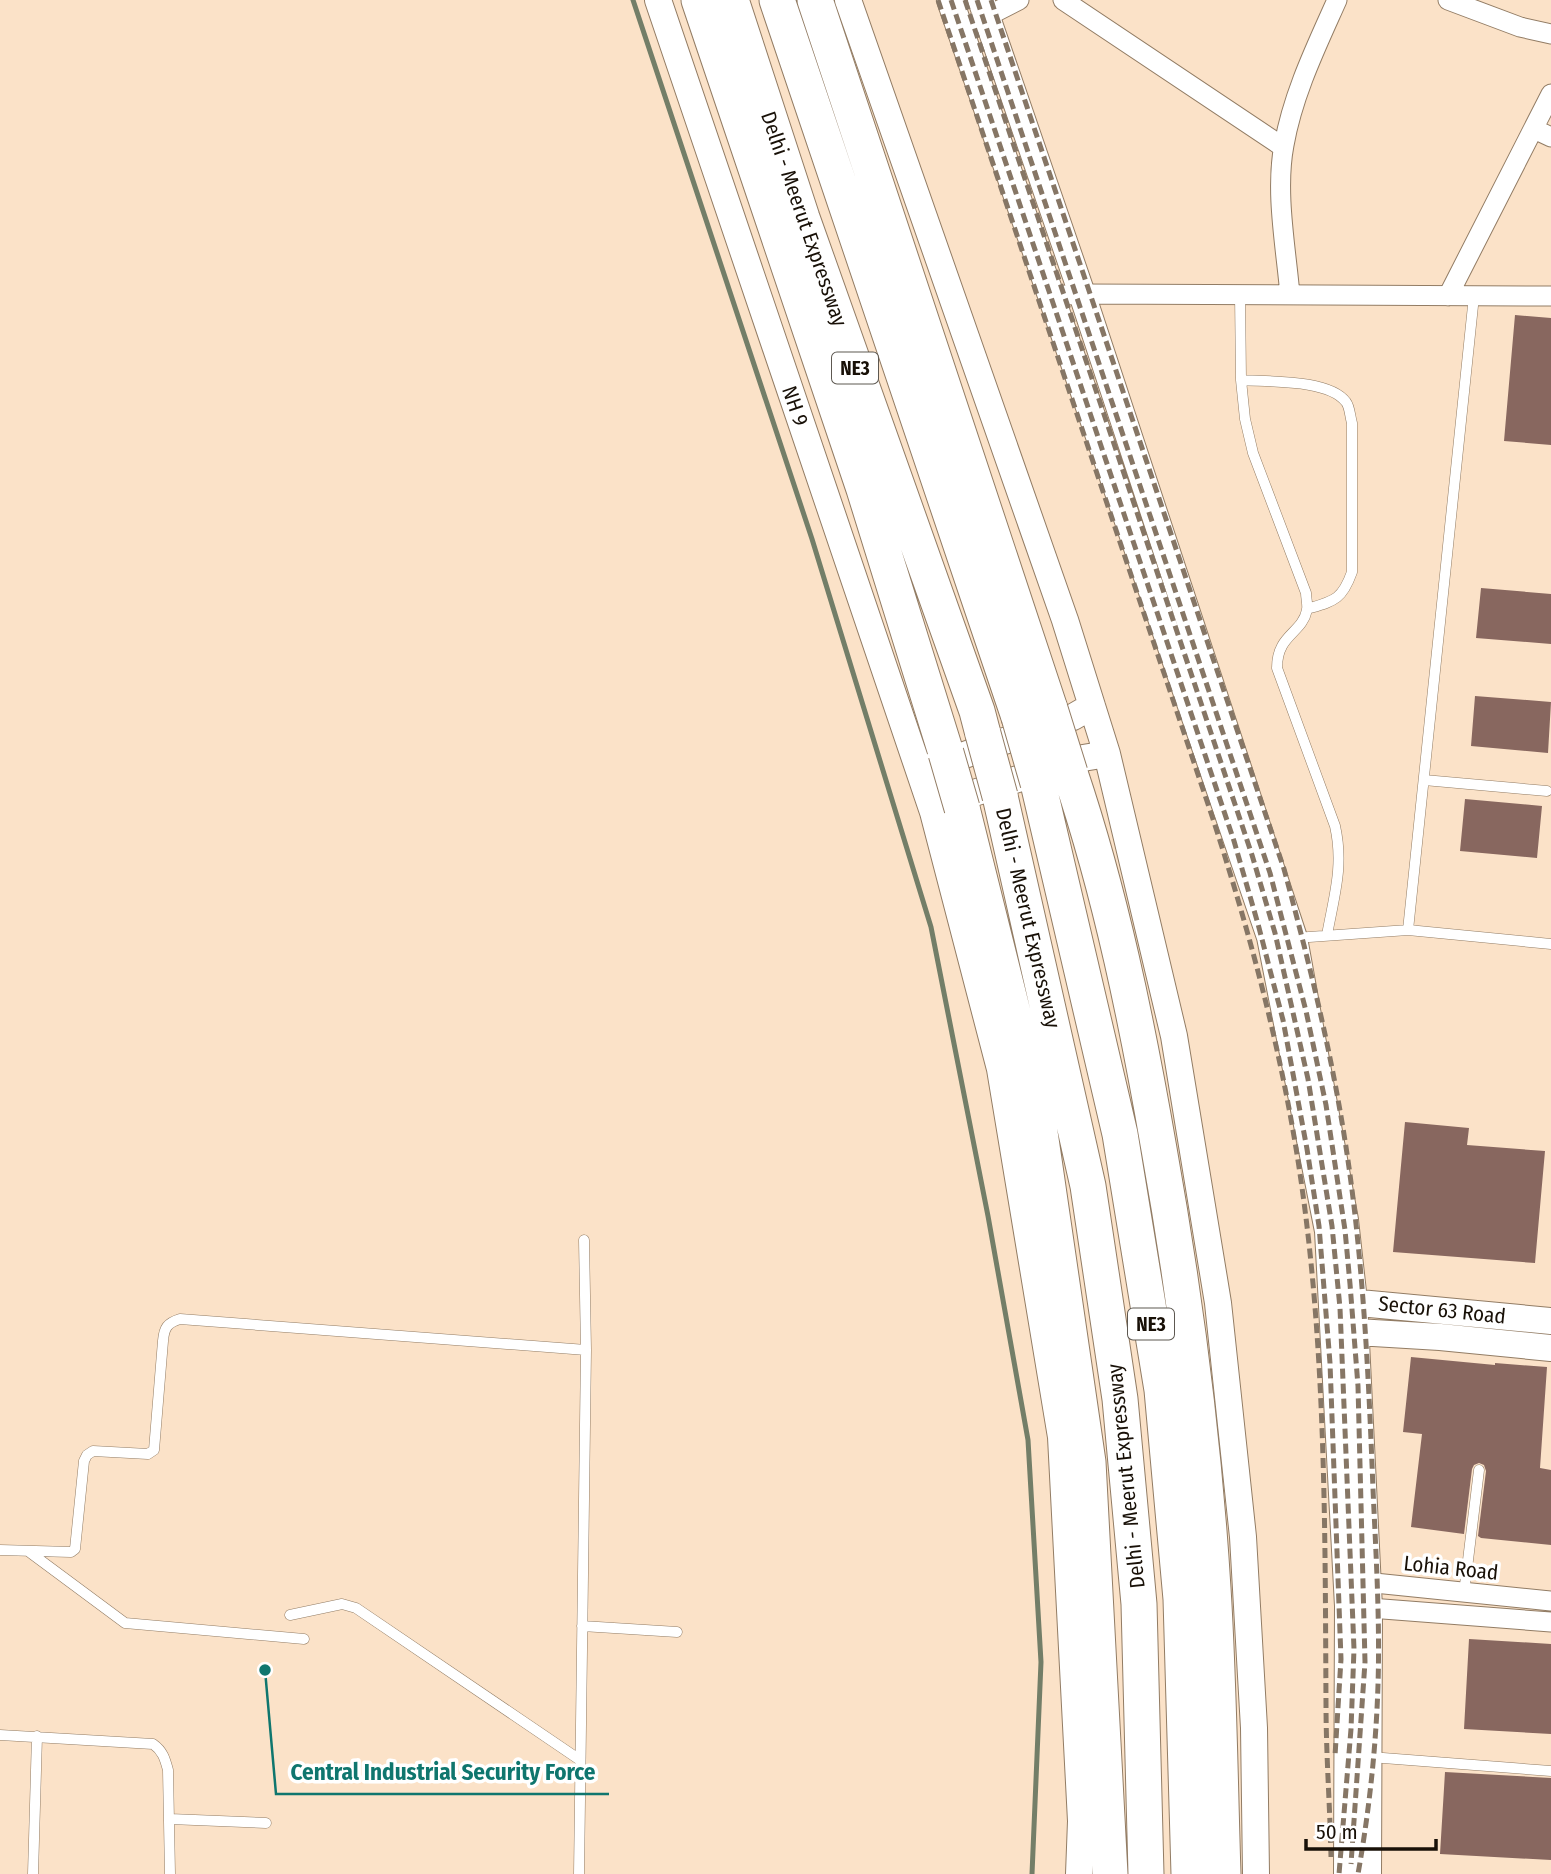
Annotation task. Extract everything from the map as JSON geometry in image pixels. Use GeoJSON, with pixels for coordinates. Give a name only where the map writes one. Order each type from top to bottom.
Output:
{"type":"FeatureCollection","features":[{"type":"Feature","properties":{"kind":"highway"},"geometry":{"type":"LineString","coordinates":[[699,0],[864,489],[932,762],[1036,1105],[1088,1462],[1110,1874]]}},
{"type":"Feature","properties":{"kind":"highway","name":"Delhi - Meerut Expressway"},"geometry":{"type":"LineString","coordinates":[[731,0],[802,218],[977,711],[1000,796],[1088,1186],[1120,1399],[1139,1604],[1146,1874]]}},
{"type":"Feature","properties":{"kind":"highway","name":"Delhi - Meerut Expressway"},"geometry":{"type":"LineString","coordinates":[[777,0],[1035,713],[1054,778],[1120,1134],[1162,1390],[1181,1599],[1189,1874]]}},
{"type":"Feature","properties":{"kind":"highway"},"geometry":{"type":"LineString","coordinates":[[816,0],[1035,713]]}},
{"type":"Feature","properties":{"kind":"highway"},"geometry":{"type":"LineString","coordinates":[[1054,778],[1093,843],[1141,1046],[1175,1237],[1199,1415],[1213,1589],[1223,1874]]}},
{"type":"Feature","properties":{"kind":"street","name":"NH 9"},"geometry":{"type":"LineString","coordinates":[[659,0],[932,762]]}},
{"type":"Feature","properties":{"kind":"street"},"geometry":{"type":"LineString","coordinates":[[848,0],[1061,607],[1107,754],[1174,1036],[1218,1303],[1243,1537],[1254,1728],[1256,1874]]}},
{"type":"Feature","properties":{"kind":"street"},"geometry":{"type":"LineString","coordinates":[[950,0],[1051,296],[1282,937]]}},
{"type":"Feature","properties":{"kind":"street"},"geometry":{"type":"LineString","coordinates":[[960,30],[984,9],[1018,0]]}},
{"type":"Feature","properties":{"kind":"street"},"geometry":{"type":"LineString","coordinates":[[1063,0],[1283,147]]}},
{"type":"Feature","properties":{"kind":"street"},"geometry":{"type":"LineString","coordinates":[[1290,295],[1281,197],[1283,147],[1298,90],[1337,0]]}},
{"type":"Feature","properties":{"kind":"street"},"geometry":{"type":"LineString","coordinates":[[1448,0],[1520,27],[1551,34]]}},
{"type":"Feature","properties":{"kind":"street"},"geometry":{"type":"LineString","coordinates":[[984,9],[1082,294],[1282,937],[1328,1231],[1344,1301],[1368,1757],[1368,1874]]}},
{"type":"Feature","properties":{"kind":"street"},"geometry":{"type":"LineString","coordinates":[[1448,296],[1542,133],[1551,94]]}},
{"type":"Feature","properties":{"kind":"street"},"geometry":{"type":"LineString","coordinates":[[1051,296],[1551,296]]}},
{"type":"Feature","properties":{"kind":"street"},"geometry":{"type":"LineString","coordinates":[[932,762],[938,765],[1073,717],[1092,706]]}},
{"type":"Feature","properties":{"kind":"street"},"geometry":{"type":"LineString","coordinates":[[1079,1874],[1081,1821],[1061,1437],[1000,1069],[947,810],[949,801],[1083,758],[1107,754]]}},
{"type":"Feature","properties":{"kind":"street","name":"Sector 63 Road"},"geometry":{"type":"LineString","coordinates":[[1344,1301],[1551,1321]]}},
{"type":"Feature","properties":{"kind":"street"},"geometry":{"type":"LineString","coordinates":[[1440,1337],[1441,1310]]}},
{"type":"Feature","properties":{"kind":"street","name":"Sector 63 Road"},"geometry":{"type":"LineString","coordinates":[[1345,1331],[1551,1348]]}},
{"type":"Feature","properties":{"kind":"street","name":"Lohia Road"},"geometry":{"type":"LineString","coordinates":[[1358,1594],[1464,1592],[1551,1601]]}},
{"type":"Feature","properties":{"kind":"street"},"geometry":{"type":"LineString","coordinates":[[1358,1594],[1551,1622]]}},
{"type":"Feature","properties":{"kind":"street"},"geometry":{"type":"LineString","coordinates":[[1347,1874],[1358,1594]]}},
{"type":"Feature","properties":{"kind":"lane"},"geometry":{"type":"LineString","coordinates":[[1240,295],[1244,419],[1253,453],[1306,593],[1307,609],[1300,623],[1280,647],[1277,653],[1277,668],[1335,826],[1340,849],[1339,874],[1327,935]]}},
{"type":"Feature","properties":{"kind":"lane"},"geometry":{"type":"LineString","coordinates":[[1408,930],[1474,296]]}},
{"type":"Feature","properties":{"kind":"lane"},"geometry":{"type":"LineString","coordinates":[[1241,380],[1309,385],[1331,390],[1347,403],[1352,424],[1352,572],[1345,591],[1333,601],[1307,609]]}},
{"type":"Feature","properties":{"kind":"lane"},"geometry":{"type":"LineString","coordinates":[[1423,779],[1547,791]]}},
{"type":"Feature","properties":{"kind":"lane"},"geometry":{"type":"LineString","coordinates":[[1282,937],[1408,930],[1551,944]]}},
{"type":"Feature","properties":{"kind":"lane"},"geometry":{"type":"LineString","coordinates":[[579,1874],[586,1350],[584,1240]]}},
{"type":"Feature","properties":{"kind":"lane"},"geometry":{"type":"LineString","coordinates":[[0,1550],[71,1552],[75,1549],[84,1461],[87,1455],[93,1451],[148,1454],[154,1450],[164,1329],[169,1322],[180,1319],[586,1350]]}},
{"type":"Feature","properties":{"kind":"lane"},"geometry":{"type":"LineString","coordinates":[[1464,1592],[1479,1470]]}},
{"type":"Feature","properties":{"kind":"lane"},"geometry":{"type":"LineString","coordinates":[[27,1551],[125,1623],[304,1639]]}},
{"type":"Feature","properties":{"kind":"lane"},"geometry":{"type":"LineString","coordinates":[[290,1615],[342,1604],[356,1608],[580,1760]]}},
{"type":"Feature","properties":{"kind":"lane"},"geometry":{"type":"LineString","coordinates":[[582,1626],[677,1632]]}},
{"type":"Feature","properties":{"kind":"lane"},"geometry":{"type":"LineString","coordinates":[[0,1735],[153,1744],[164,1756],[168,1770],[170,1874]]}},
{"type":"Feature","properties":{"kind":"lane"},"geometry":{"type":"LineString","coordinates":[[33,1874],[37,1736]]}},
{"type":"Feature","properties":{"kind":"lane"},"geometry":{"type":"LineString","coordinates":[[1368,1757],[1551,1772]]}},
{"type":"Feature","properties":{"kind":"lane"},"geometry":{"type":"LineString","coordinates":[[170,1819],[266,1823]]}},
{"type":"Feature","properties":{"kind":"building"},"geometry":{"type":"Polygon","coordinates":[[[1515,315],[1551,318],[1551,445],[1504,441],[1515,315]]]}},
{"type":"Feature","properties":{"kind":"building"},"geometry":{"type":"Polygon","coordinates":[[[1481,588],[1551,594],[1551,644],[1476,638],[1481,588]]]}},
{"type":"Feature","properties":{"kind":"building"},"geometry":{"type":"Polygon","coordinates":[[[1475,696],[1551,702],[1548,753],[1471,746],[1475,696]]]}},
{"type":"Feature","properties":{"kind":"building"},"geometry":{"type":"Polygon","coordinates":[[[1465,799],[1542,806],[1537,858],[1460,851],[1465,799]]]}},
{"type":"Feature","properties":{"kind":"building"},"geometry":{"type":"Polygon","coordinates":[[[1405,1122],[1469,1128],[1467,1145],[1545,1151],[1535,1263],[1393,1252],[1405,1122]]]}},
{"type":"Feature","properties":{"kind":"building"},"geometry":{"type":"Polygon","coordinates":[[[1411,1357],[1547,1367],[1540,1468],[1551,1470],[1551,1545],[1478,1536],[1486,1471],[1484,1465],[1479,1463],[1472,1469],[1464,1534],[1411,1527],[1422,1434],[1403,1432],[1411,1357]]]}},
{"type":"Feature","properties":{"kind":"building"},"geometry":{"type":"Polygon","coordinates":[[[1469,1639],[1551,1644],[1551,1734],[1464,1729],[1469,1639]]]}},
{"type":"Feature","properties":{"kind":"building"},"geometry":{"type":"Polygon","coordinates":[[[1445,1772],[1551,1778],[1551,1860],[1440,1854],[1445,1772]]]}},
{"type":"Feature","properties":{"kind":"waterway"},"geometry":{"type":"LineString","coordinates":[[633,0],[812,539],[931,927],[988,1216],[1028,1440],[1041,1662],[1032,1874]]}},
{"type":"Feature","properties":{"kind":"railway"},"geometry":{"type":"LineString","coordinates":[[938,0],[1213,819],[1240,905],[1274,1035],[1299,1167],[1308,1234],[1319,1368],[1331,1857]]}},
{"type":"Feature","properties":{"kind":"railway"},"geometry":{"type":"LineString","coordinates":[[951,0],[1234,841],[1283,1020],[1319,1226],[1330,1363],[1341,1659],[1335,1756]]}},
{"type":"Feature","properties":{"kind":"railway"},"geometry":{"type":"LineString","coordinates":[[965,0],[1252,855],[1275,933],[1308,1079],[1332,1226],[1340,1308],[1354,1649],[1351,1729],[1339,1874]]}},
{"type":"Feature","properties":{"kind":"railway"},"geometry":{"type":"LineString","coordinates":[[977,0],[1270,873],[1306,1011],[1326,1105],[1345,1230],[1358,1386],[1365,1662],[1351,1864]]}},
{"type":"Feature","properties":{"kind":"railway"},"geometry":{"type":"LineString","coordinates":[[991,0],[1284,869],[1333,1075],[1347,1153],[1363,1297],[1377,1587],[1376,1732],[1369,1804],[1358,1874]]}},
{"type":"Feature","properties":{"kind":"place","name":"Central Industrial Security Force"},"geometry":{"type":"Point","coordinates":[265,1670]}}]}
